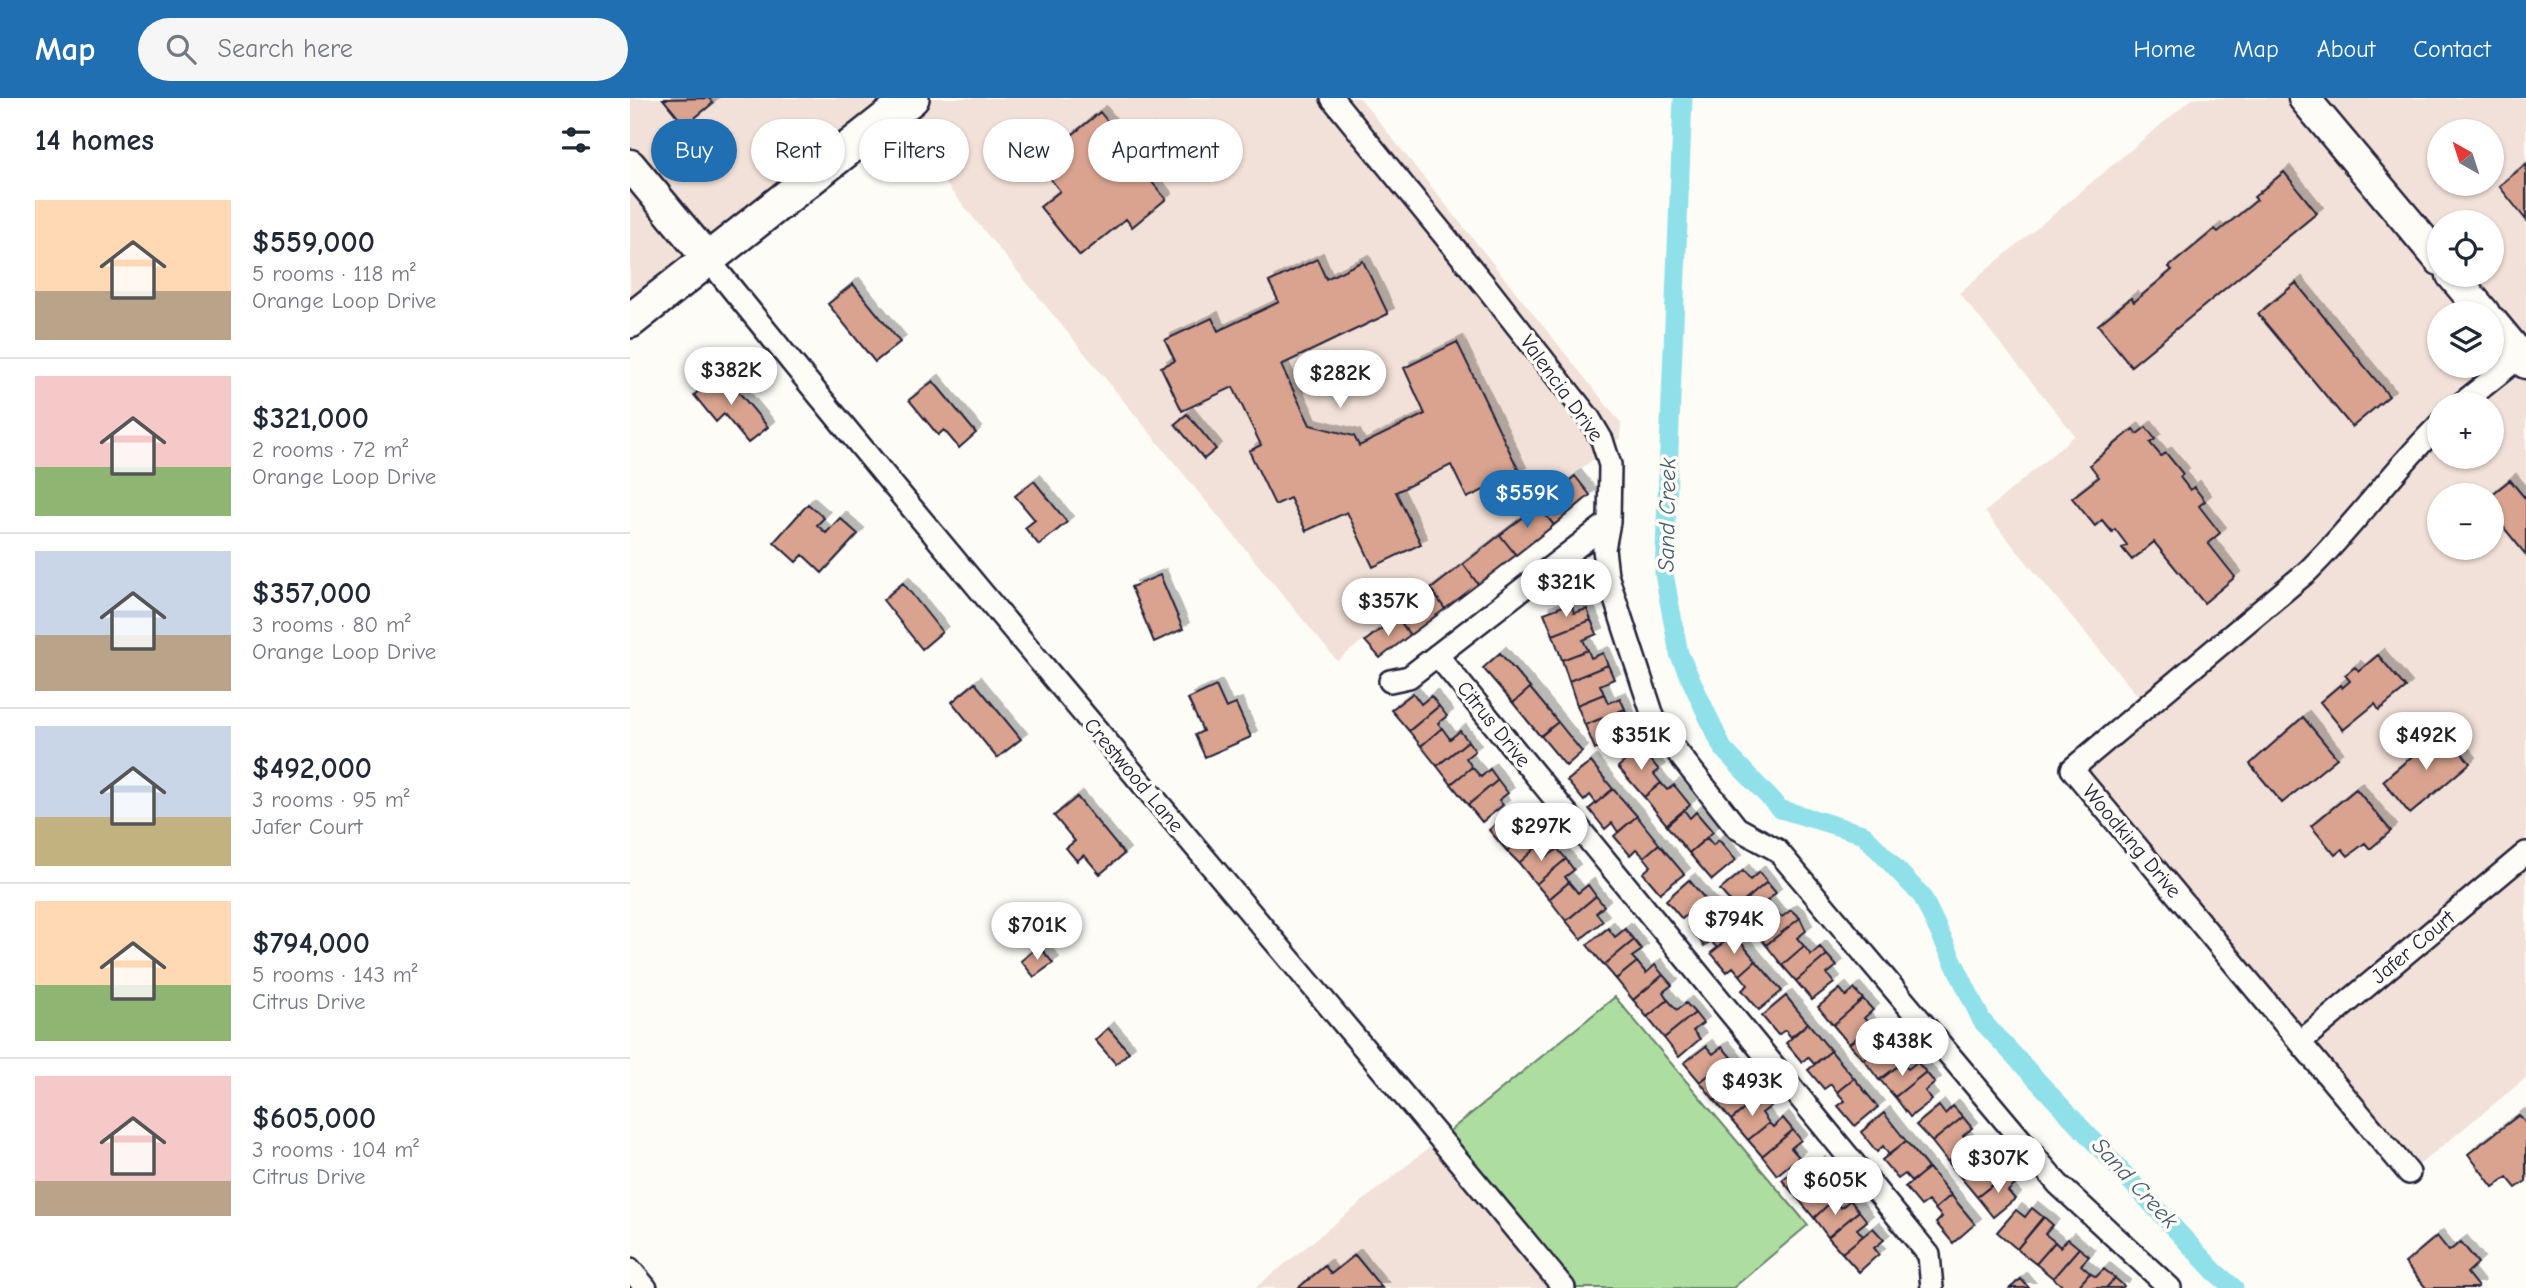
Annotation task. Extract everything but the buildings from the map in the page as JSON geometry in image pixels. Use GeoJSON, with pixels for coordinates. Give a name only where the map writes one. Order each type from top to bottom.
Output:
{"type":"FeatureCollection","features":[{"type":"Feature","properties":{"kind":"main road"},"geometry":{"type":"LineString","coordinates":[[630,320],[912,98]]}},
{"type":"Feature","properties":{"kind":"main road"},"geometry":{"type":"LineString","coordinates":[[2304,98],[2427,245]]}},
{"type":"Feature","properties":{"kind":"main road"},"geometry":{"type":"LineString","coordinates":[[630,165],[708,259]]}},
{"type":"Feature","properties":{"kind":"main road"},"geometry":{"type":"LineString","coordinates":[[2462,287],[2474,301]]}},
{"type":"Feature","properties":{"kind":"main road"},"geometry":{"type":"LineString","coordinates":[[2504,337],[2523,360]]}},
{"type":"Feature","properties":{"kind":"street","name":"Valencia Drive"},"geometry":{"type":"LineString","coordinates":[[1332,98],[1488,289],[1589,418],[1602,440],[1610,465],[1604,549],[1606,575],[1656,725],[1738,828],[1777,850],[2058,1184],[2170,1288]]}},
{"type":"Feature","properties":{"kind":"street","name":"Crestwood Lane"},"geometry":{"type":"LineString","coordinates":[[708,259],[987,600],[1446,1143],[1564,1288]]}},
{"type":"Feature","properties":{"kind":"street"},"geometry":{"type":"LineString","coordinates":[[2478,392],[2523,360]]}},
{"type":"Feature","properties":{"kind":"street","name":"Woodking Drive"},"geometry":{"type":"LineString","coordinates":[[2409,1173],[2072,769],[2308,571],[2427,436]]}},
{"type":"Feature","properties":{"kind":"street"},"geometry":{"type":"LineString","coordinates":[[1390,681],[1409,677],[1608,522]]}},
{"type":"Feature","properties":{"kind":"street","name":"Citrus Drive"},"geometry":{"type":"LineString","coordinates":[[1437,655],[1929,1255],[1932,1288]]}},
{"type":"Feature","properties":{"kind":"street","name":"Jafer Court"},"geometry":{"type":"LineString","coordinates":[[2300,1042],[2526,853]]}},
{"type":"Feature","properties":{"kind":"street"},"geometry":{"type":"LineString","coordinates":[[630,1269],[646,1288]]}},
{"type":"Feature","properties":{"kind":"shaded area"},"geometry":{"type":"Polygon","coordinates":[[[630,98],[1360,98],[1621,423],[1620,438],[1337,661],[944,182],[969,182],[969,119],[892,119],[890,116],[886,119],[859,119],[859,140],[845,151],[845,119],[751,119],[751,182],[806,182],[630,321],[630,98]]]}},
{"type":"Feature","properties":{"kind":"shaded area"},"geometry":{"type":"Polygon","coordinates":[[[2193,98],[2526,98],[2526,1078],[2409,1173],[2072,769],[2146,706],[1985,512],[2075,435],[1959,293],[2193,98]]]}},
{"type":"Feature","properties":{"kind":"shaded area"},"geometry":{"type":"Polygon","coordinates":[[[1441,1138],[1564,1288],[1255,1288],[1441,1138]]]}},
{"type":"Feature","properties":{"kind":"green space"},"geometry":{"type":"Polygon","coordinates":[[[1615,997],[1808,1225],[1733,1288],[1564,1288],[1441,1138],[1615,997]]]}},
{"type":"Feature","properties":{"kind":"waterway","name":"Sand Creek"},"geometry":{"type":"LineString","coordinates":[[1683,98],[1664,574],[1679,654],[1723,749],[1780,809],[1863,834],[1922,896],[1982,1021],[2215,1272],[2234,1288]]}}]}
